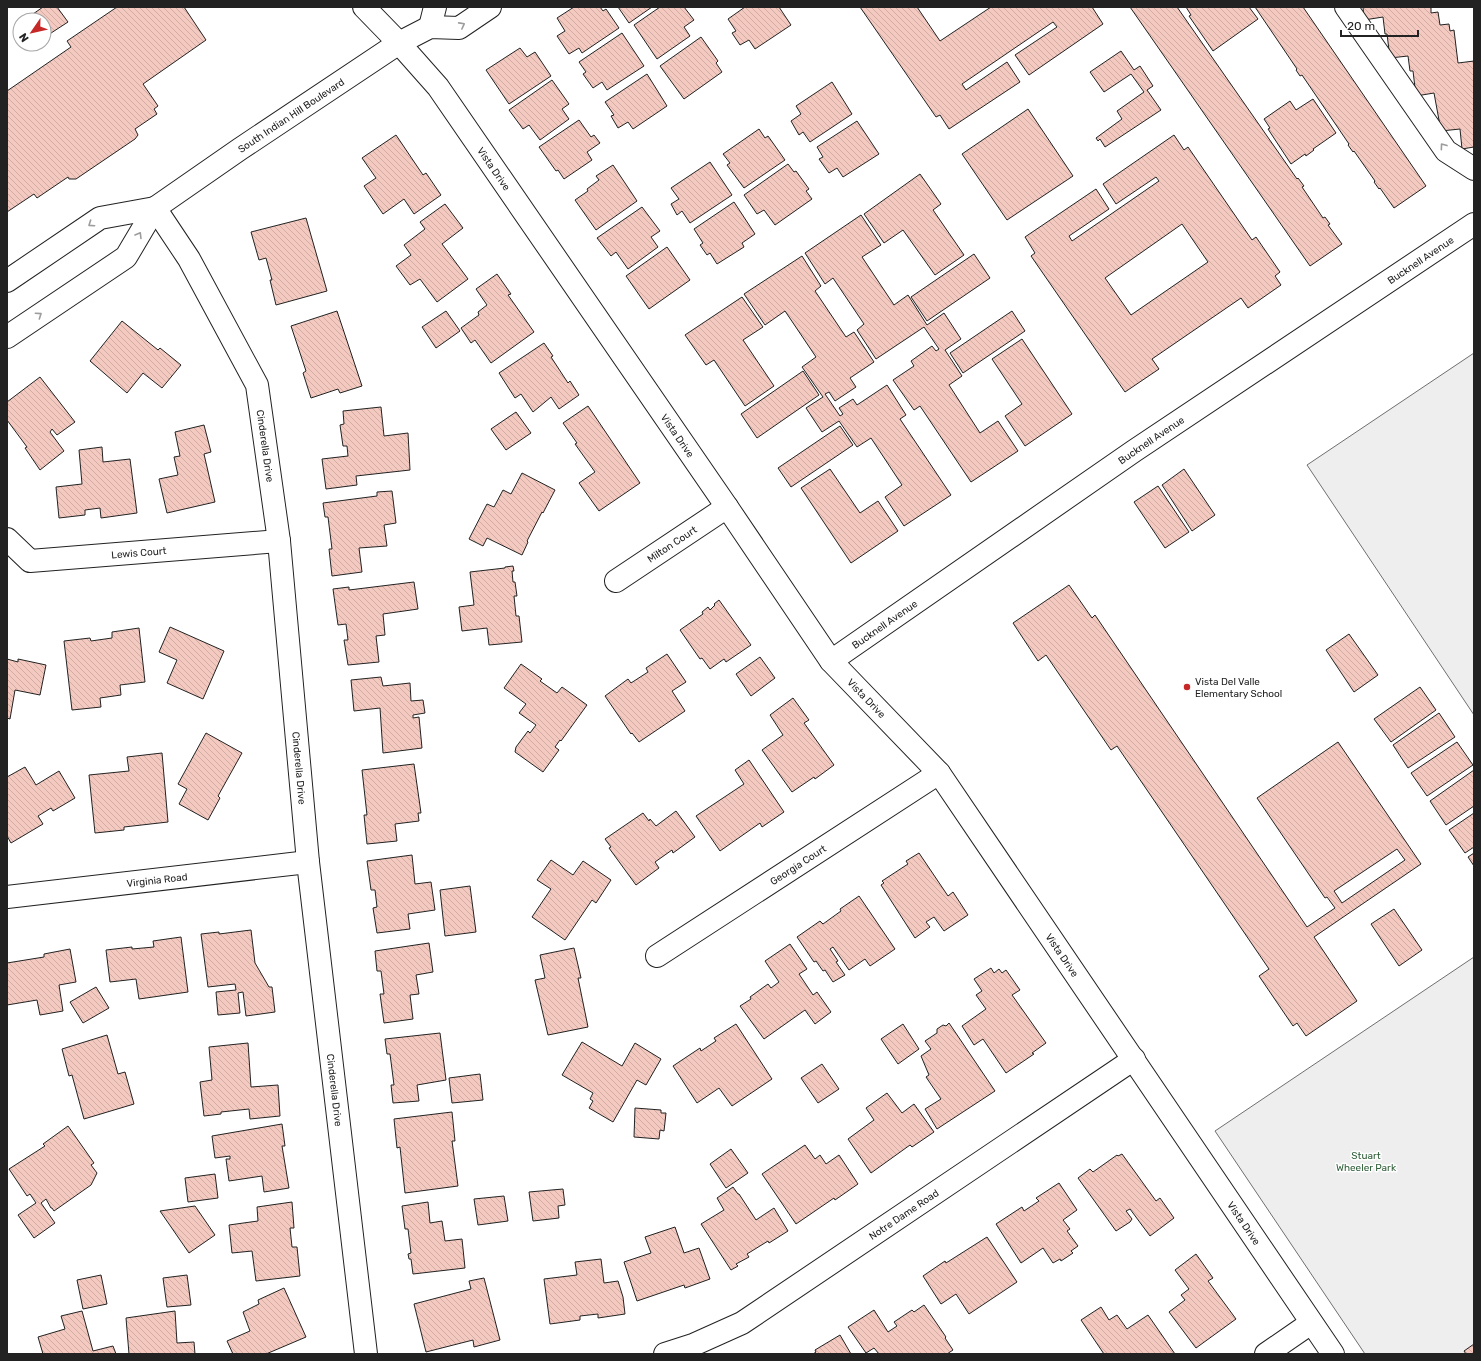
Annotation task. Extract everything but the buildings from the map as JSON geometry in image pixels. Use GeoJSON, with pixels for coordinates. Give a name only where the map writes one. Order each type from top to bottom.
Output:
{"type":"FeatureCollection","features":[{"type":"Feature","properties":{"kind":"street","name":"Vista Drive"},"geometry":{"type":"LineString","coordinates":[[364,7],[399,43],[438,87],[831,661],[939,773],[1333,1354]]}},
{"type":"Feature","properties":{"kind":"street","name":"South Indian Hill Boulevard"},"geometry":{"type":"LineString","coordinates":[[7,281],[100,218],[155,208],[240,149],[399,43],[432,17],[459,28],[490,7]]}},
{"type":"Feature","properties":{"kind":"street"},"geometry":{"type":"LineString","coordinates":[[1346,7],[1446,151],[1474,169]]}},
{"type":"Feature","properties":{"kind":"street","name":"South Indian Hill Boulevard"},"geometry":{"type":"LineString","coordinates":[[7,337],[126,257],[155,208]]}},
{"type":"Feature","properties":{"kind":"street","name":"Cinderella Drive"},"geometry":{"type":"LineString","coordinates":[[155,208],[189,259],[257,385],[279,541],[308,862],[366,1354]]}},
{"type":"Feature","properties":{"kind":"street","name":"Bucknell Avenue"},"geometry":{"type":"LineString","coordinates":[[831,661],[1134,451],[1474,224]]}},
{"type":"Feature","properties":{"kind":"street","name":"Milton Court"},"geometry":{"type":"LineString","coordinates":[[616,581],[727,507]]}},
{"type":"Feature","properties":{"kind":"street","name":"Lewis Court"},"geometry":{"type":"LineString","coordinates":[[7,539],[30,561],[279,541]]}},
{"type":"Feature","properties":{"kind":"street","name":"Georgia Court"},"geometry":{"type":"LineString","coordinates":[[657,956],[939,773]]}},
{"type":"Feature","properties":{"kind":"street","name":"Virginia Road"},"geometry":{"type":"LineString","coordinates":[[7,896],[308,862]]}},
{"type":"Feature","properties":{"kind":"street","name":"Notre Dame Road"},"geometry":{"type":"LineString","coordinates":[[665,1354],[693,1345],[742,1323],[1134,1059]]}},
{"type":"Feature","properties":{"kind":"street"},"geometry":{"type":"LineString","coordinates":[[1266,1354],[1311,1323]]}},
{"type":"Feature","properties":{"kind":"green space"},"geometry":{"type":"Polygon","coordinates":[[[1474,353],[1474,715],[1307,465],[1474,353]]]}},
{"type":"Feature","properties":{"kind":"green space","name":"Stuart Wheeler Park"},"geometry":{"type":"Polygon","coordinates":[[[1474,957],[1474,1354],[1365,1354],[1215,1131],[1474,957]]]}},
{"type":"Feature","properties":{"kind":"place","name":"Vista Del Valle Elementary School"},"geometry":{"type":"Point","coordinates":[1187,687]}}]}
